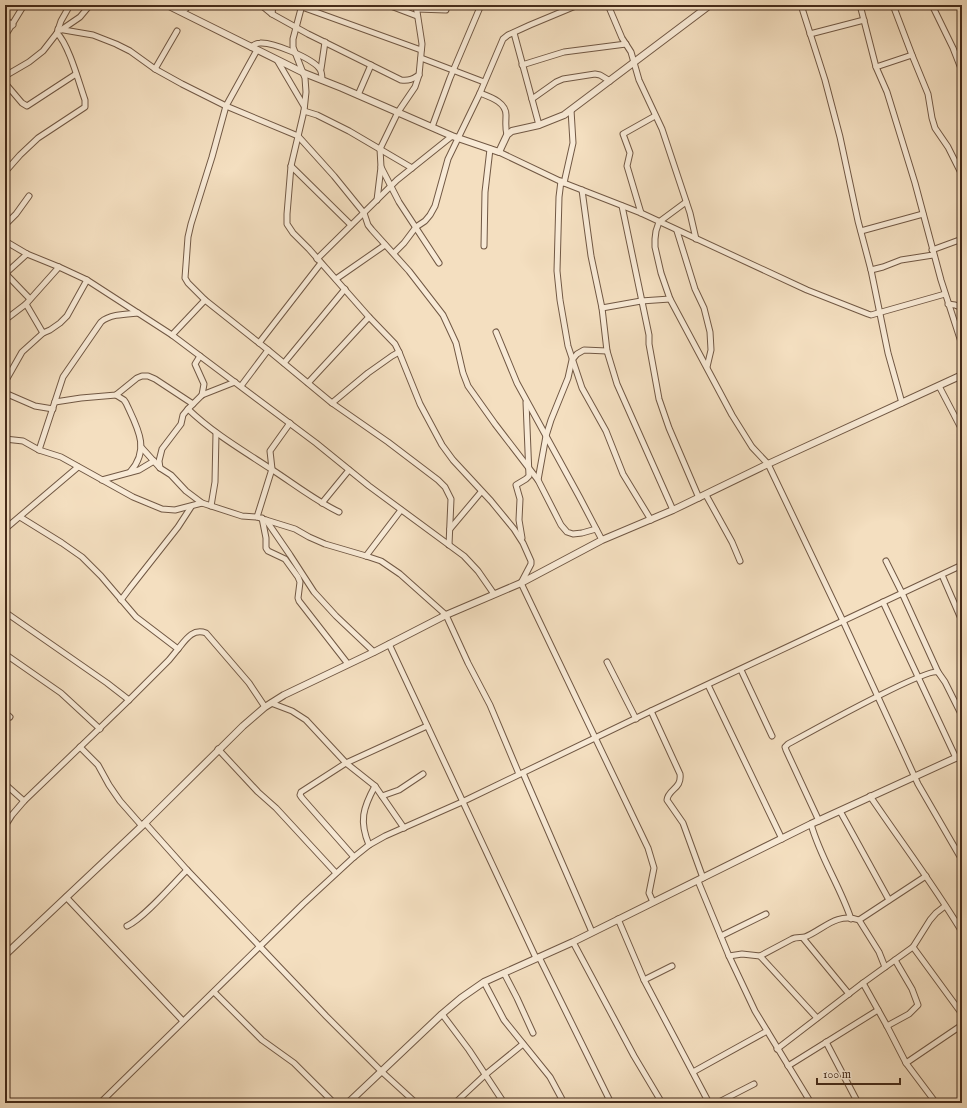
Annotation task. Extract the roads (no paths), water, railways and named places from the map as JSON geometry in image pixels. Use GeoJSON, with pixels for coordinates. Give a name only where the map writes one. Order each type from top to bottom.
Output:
{"type":"FeatureCollection","features":[{"type":"Feature","properties":{"kind":"street"},"geometry":{"type":"LineString","coordinates":[[5,36],[24,5]]}},
{"type":"Feature","properties":{"kind":"street"},"geometry":{"type":"LineString","coordinates":[[5,172],[20,154],[38,138],[85,107],[85,100],[59,31],[61,21],[70,5]]}},
{"type":"Feature","properties":{"kind":"street"},"geometry":{"type":"LineString","coordinates":[[5,76],[37,56],[59,31],[75,21],[90,5]]}},
{"type":"Feature","properties":{"kind":"street"},"geometry":{"type":"LineString","coordinates":[[167,5],[304,73],[455,137],[499,152],[562,182],[641,213],[677,231],[837,302],[868,314],[871,315],[945,294]]}},
{"type":"Feature","properties":{"kind":"street"},"geometry":{"type":"LineString","coordinates":[[182,12],[190,5]]}},
{"type":"Feature","properties":{"kind":"street"},"geometry":{"type":"LineString","coordinates":[[261,5],[272,14],[401,80],[412,79],[419,75]]}},
{"type":"Feature","properties":{"kind":"street"},"geometry":{"type":"LineString","coordinates":[[272,14],[273,5]]}},
{"type":"Feature","properties":{"kind":"street"},"geometry":{"type":"LineString","coordinates":[[388,5],[417,16]]}},
{"type":"Feature","properties":{"kind":"street"},"geometry":{"type":"LineString","coordinates":[[377,200],[381,167],[380,149],[398,112],[415,87],[419,75],[422,44],[416,7],[446,10],[447,5]]}},
{"type":"Feature","properties":{"kind":"street"},"geometry":{"type":"LineString","coordinates":[[432,127],[453,71],[481,5]]}},
{"type":"Feature","properties":{"kind":"street"},"geometry":{"type":"LineString","coordinates":[[394,253],[416,227],[425,221],[435,206],[455,137],[480,93],[503,39],[578,5]]}},
{"type":"Feature","properties":{"kind":"street"},"geometry":{"type":"LineString","coordinates":[[608,5],[619,32],[631,52],[639,80],[662,129],[693,224],[696,239]]}},
{"type":"Feature","properties":{"kind":"street"},"geometry":{"type":"LineString","coordinates":[[801,5],[825,80],[840,137],[871,270],[879,312],[902,403]]}},
{"type":"Feature","properties":{"kind":"street"},"geometry":{"type":"LineString","coordinates":[[860,5],[876,67],[887,92],[945,294],[962,345]]}},
{"type":"Feature","properties":{"kind":"street"},"geometry":{"type":"LineString","coordinates":[[893,5],[928,94],[935,128],[948,147],[962,175]]}},
{"type":"Feature","properties":{"kind":"street"},"geometry":{"type":"LineString","coordinates":[[932,5],[953,48],[962,71]]}},
{"type":"Feature","properties":{"kind":"street"},"geometry":{"type":"LineString","coordinates":[[421,50],[302,6],[293,40],[295,53],[304,73],[306,92],[304,108],[291,166],[287,224],[293,233],[369,317],[390,337],[399,352],[417,398],[442,445],[453,460],[504,516],[523,543],[531,560],[531,564],[521,583]]}},
{"type":"Feature","properties":{"kind":"street"},"geometry":{"type":"LineString","coordinates":[[499,152],[507,135],[512,131],[539,124],[564,115],[708,6]]}},
{"type":"Feature","properties":{"kind":"street"},"geometry":{"type":"LineString","coordinates":[[5,20],[13,25]]}},
{"type":"Feature","properties":{"kind":"street"},"geometry":{"type":"LineString","coordinates":[[810,34],[864,20]]}},
{"type":"Feature","properties":{"kind":"street"},"geometry":{"type":"LineString","coordinates":[[59,31],[93,35],[107,40],[130,51],[156,69],[226,106],[298,136],[334,176],[364,213],[368,225],[385,246],[394,253],[443,315],[456,343],[468,386],[538,480],[561,524],[567,532],[573,534],[596,529]]}},
{"type":"Feature","properties":{"kind":"street"},"geometry":{"type":"LineString","coordinates":[[156,69],[177,31]]}},
{"type":"Feature","properties":{"kind":"street"},"geometry":{"type":"LineString","coordinates":[[514,33],[539,124]]}},
{"type":"Feature","properties":{"kind":"street"},"geometry":{"type":"LineString","coordinates":[[322,80],[321,69],[325,42]]}},
{"type":"Feature","properties":{"kind":"street"},"geometry":{"type":"LineString","coordinates":[[321,69],[317,65],[287,49],[265,43],[260,43],[254,49],[226,106],[191,224],[185,278],[205,300],[332,403],[417,464],[445,487],[451,499],[449,545]]}},
{"type":"Feature","properties":{"kind":"street"},"geometry":{"type":"LineString","coordinates":[[522,65],[564,52],[626,44]]}},
{"type":"Feature","properties":{"kind":"street"},"geometry":{"type":"LineString","coordinates":[[876,67],[912,55]]}},
{"type":"Feature","properties":{"kind":"street"},"geometry":{"type":"LineString","coordinates":[[421,58],[484,82]]}},
{"type":"Feature","properties":{"kind":"street"},"geometry":{"type":"LineString","coordinates":[[277,60],[304,108],[310,113],[380,149],[412,168]]}},
{"type":"Feature","properties":{"kind":"street"},"geometry":{"type":"LineString","coordinates":[[358,95],[371,65]]}},
{"type":"Feature","properties":{"kind":"street"},"geometry":{"type":"LineString","coordinates":[[5,83],[22,103],[27,106],[76,74]]}},
{"type":"Feature","properties":{"kind":"street"},"geometry":{"type":"LineString","coordinates":[[532,99],[556,82],[563,79],[595,74],[600,75],[610,81]]}},
{"type":"Feature","properties":{"kind":"street"},"geometry":{"type":"LineString","coordinates":[[480,93],[493,98],[503,106],[506,111],[505,124],[507,135]]}},
{"type":"Feature","properties":{"kind":"street"},"geometry":{"type":"LineString","coordinates":[[571,110],[573,143],[559,197],[557,271],[568,346],[582,388],[606,431],[623,474],[651,520]]}},
{"type":"Feature","properties":{"kind":"street"},"geometry":{"type":"LineString","coordinates":[[564,115],[572,120]]}},
{"type":"Feature","properties":{"kind":"street"},"geometry":{"type":"LineString","coordinates":[[641,213],[627,166],[630,153],[623,134],[655,116]]}},
{"type":"Feature","properties":{"kind":"street"},"geometry":{"type":"LineString","coordinates":[[259,343],[319,261],[351,225],[397,180],[455,137]]}},
{"type":"Feature","properties":{"kind":"street"},"geometry":{"type":"LineString","coordinates":[[484,246],[485,192],[490,149]]}},
{"type":"Feature","properties":{"kind":"street"},"geometry":{"type":"LineString","coordinates":[[291,166],[351,225]]}},
{"type":"Feature","properties":{"kind":"street"},"geometry":{"type":"LineString","coordinates":[[381,167],[402,208],[439,263]]}},
{"type":"Feature","properties":{"kind":"street"},"geometry":{"type":"LineString","coordinates":[[582,190],[591,256],[602,308],[607,351],[618,384],[673,510]]}},
{"type":"Feature","properties":{"kind":"street"},"geometry":{"type":"LineString","coordinates":[[5,225],[16,214],[29,196]]}},
{"type":"Feature","properties":{"kind":"street"},"geometry":{"type":"LineString","coordinates":[[686,202],[659,222],[655,239],[661,273],[670,299],[732,415],[752,447],[768,464],[914,777],[924,797],[962,860]]}},
{"type":"Feature","properties":{"kind":"street"},"geometry":{"type":"LineString","coordinates":[[622,206],[649,335],[649,344],[659,399],[669,428],[699,498]]}},
{"type":"Feature","properties":{"kind":"street"},"geometry":{"type":"LineString","coordinates":[[861,231],[923,214]]}},
{"type":"Feature","properties":{"kind":"street"},"geometry":{"type":"LineString","coordinates":[[677,231],[695,288],[704,308],[710,332],[711,350],[707,367]]}},
{"type":"Feature","properties":{"kind":"street"},"geometry":{"type":"LineString","coordinates":[[871,270],[933,252],[962,240]]}},
{"type":"Feature","properties":{"kind":"street"},"geometry":{"type":"LineString","coordinates":[[5,241],[27,254],[87,280],[172,335],[290,423],[401,510],[464,556],[478,571],[494,594]]}},
{"type":"Feature","properties":{"kind":"street"},"geometry":{"type":"LineString","coordinates":[[336,279],[385,246]]}},
{"type":"Feature","properties":{"kind":"street"},"geometry":{"type":"LineString","coordinates":[[27,254],[5,274],[30,299]]}},
{"type":"Feature","properties":{"kind":"street"},"geometry":{"type":"LineString","coordinates":[[5,320],[26,304],[59,267]]}},
{"type":"Feature","properties":{"kind":"street"},"geometry":{"type":"LineString","coordinates":[[5,382],[20,356],[44,333],[55,327],[67,316],[87,280]]}},
{"type":"Feature","properties":{"kind":"street"},"geometry":{"type":"LineString","coordinates":[[284,364],[345,289]]}},
{"type":"Feature","properties":{"kind":"street"},"geometry":{"type":"LineString","coordinates":[[602,308],[641,301],[670,299]]}},
{"type":"Feature","properties":{"kind":"street"},"geometry":{"type":"LineString","coordinates":[[172,335],[205,300]]}},
{"type":"Feature","properties":{"kind":"street"},"geometry":{"type":"LineString","coordinates":[[26,304],[44,333]]}},
{"type":"Feature","properties":{"kind":"street"},"geometry":{"type":"LineString","coordinates":[[948,304],[962,308]]}},
{"type":"Feature","properties":{"kind":"street"},"geometry":{"type":"LineString","coordinates":[[39,450],[63,377],[101,322],[106,318],[138,313]]}},
{"type":"Feature","properties":{"kind":"street"},"geometry":{"type":"LineString","coordinates":[[308,383],[369,317]]}},
{"type":"Feature","properties":{"kind":"street"},"geometry":{"type":"LineString","coordinates":[[496,332],[511,370],[602,540]]}},
{"type":"Feature","properties":{"kind":"street"},"geometry":{"type":"LineString","coordinates":[[241,386],[268,350]]}},
{"type":"Feature","properties":{"kind":"street"},"geometry":{"type":"LineString","coordinates":[[538,480],[546,436],[568,378],[572,360],[576,354],[584,350],[607,351]]}},
{"type":"Feature","properties":{"kind":"street"},"geometry":{"type":"LineString","coordinates":[[332,403],[368,373],[399,352]]}},
{"type":"Feature","properties":{"kind":"street"},"geometry":{"type":"LineString","coordinates":[[200,356],[195,364],[204,384],[202,396]]}},
{"type":"Feature","properties":{"kind":"street"},"geometry":{"type":"LineString","coordinates":[[5,955],[143,824],[243,726],[268,705],[299,686],[374,652],[446,615],[521,583],[602,540],[706,495],[768,464],[962,375]]}},
{"type":"Feature","properties":{"kind":"street"},"geometry":{"type":"LineString","coordinates":[[55,402],[116,395],[137,378],[148,376],[156,379],[194,404]]}},
{"type":"Feature","properties":{"kind":"street"},"geometry":{"type":"LineString","coordinates":[[160,468],[159,461],[162,449],[181,424],[183,415],[188,409],[202,396],[235,382]]}},
{"type":"Feature","properties":{"kind":"street"},"geometry":{"type":"LineString","coordinates":[[939,386],[962,430]]}},
{"type":"Feature","properties":{"kind":"street"},"geometry":{"type":"LineString","coordinates":[[5,393],[35,406],[53,409]]}},
{"type":"Feature","properties":{"kind":"street"},"geometry":{"type":"LineString","coordinates":[[116,395],[126,403],[138,431],[142,448],[160,468],[171,475],[186,491],[202,503],[242,516],[262,518],[295,529],[325,544],[381,561],[400,574],[446,615],[468,663],[490,704],[592,932]]}},
{"type":"Feature","properties":{"kind":"street"},"geometry":{"type":"LineString","coordinates":[[523,543],[519,520],[520,499],[516,485],[528,478],[529,469],[526,399]]}},
{"type":"Feature","properties":{"kind":"street"},"geometry":{"type":"LineString","coordinates":[[188,409],[216,433],[322,503],[339,512]]}},
{"type":"Feature","properties":{"kind":"street"},"geometry":{"type":"LineString","coordinates":[[290,423],[270,451],[272,469],[262,518],[266,538],[266,548],[268,551],[285,559],[298,577],[300,582],[299,601],[348,664]]}},
{"type":"Feature","properties":{"kind":"street"},"geometry":{"type":"LineString","coordinates":[[211,506],[215,482],[216,433]]}},
{"type":"Feature","properties":{"kind":"street"},"geometry":{"type":"LineString","coordinates":[[5,439],[23,442],[39,450],[55,454],[133,497],[162,509],[175,510],[202,503]]}},
{"type":"Feature","properties":{"kind":"street"},"geometry":{"type":"LineString","coordinates":[[130,472],[137,462],[142,448]]}},
{"type":"Feature","properties":{"kind":"street"},"geometry":{"type":"LineString","coordinates":[[102,480],[139,470],[154,461]]}},
{"type":"Feature","properties":{"kind":"street"},"geometry":{"type":"LineString","coordinates":[[5,529],[20,518],[78,467]]}},
{"type":"Feature","properties":{"kind":"street"},"geometry":{"type":"LineString","coordinates":[[322,503],[349,470]]}},
{"type":"Feature","properties":{"kind":"street"},"geometry":{"type":"LineString","coordinates":[[450,529],[481,492]]}},
{"type":"Feature","properties":{"kind":"street"},"geometry":{"type":"LineString","coordinates":[[706,495],[732,542],[740,561]]}},
{"type":"Feature","properties":{"kind":"street"},"geometry":{"type":"LineString","coordinates":[[121,600],[175,532],[192,506]]}},
{"type":"Feature","properties":{"kind":"street"},"geometry":{"type":"LineString","coordinates":[[366,556],[401,510]]}},
{"type":"Feature","properties":{"kind":"street"},"geometry":{"type":"LineString","coordinates":[[20,518],[62,543],[82,557],[140,620],[178,649]]}},
{"type":"Feature","properties":{"kind":"street"},"geometry":{"type":"LineString","coordinates":[[262,518],[286,548],[314,592],[336,616],[374,652]]}},
{"type":"Feature","properties":{"kind":"street"},"geometry":{"type":"LineString","coordinates":[[886,561],[938,672],[945,682],[962,716]]}},
{"type":"Feature","properties":{"kind":"street"},"geometry":{"type":"LineString","coordinates":[[100,1103],[336,873],[369,845],[385,836],[462,802],[651,711],[962,565]]}},
{"type":"Feature","properties":{"kind":"street"},"geometry":{"type":"LineString","coordinates":[[942,575],[962,621]]}},
{"type":"Feature","properties":{"kind":"street"},"geometry":{"type":"LineString","coordinates":[[521,583],[648,848],[654,868],[650,893],[653,902]]}},
{"type":"Feature","properties":{"kind":"street"},"geometry":{"type":"LineString","coordinates":[[352,1102],[380,1071],[442,1014],[484,982],[573,942],[701,880],[811,824],[959,756],[883,602]]}},
{"type":"Feature","properties":{"kind":"street"},"geometry":{"type":"LineString","coordinates":[[5,612],[130,700]]}},
{"type":"Feature","properties":{"kind":"street"},"geometry":{"type":"LineString","coordinates":[[5,826],[24,801],[130,700],[169,660],[191,634],[196,631],[201,631],[206,633],[268,705],[292,711],[306,720],[346,763],[375,786],[404,828]]}},
{"type":"Feature","properties":{"kind":"street"},"geometry":{"type":"LineString","coordinates":[[389,644],[462,802],[611,1103]]}},
{"type":"Feature","properties":{"kind":"street"},"geometry":{"type":"LineString","coordinates":[[5,654],[61,693],[100,729]]}},
{"type":"Feature","properties":{"kind":"street"},"geometry":{"type":"LineString","coordinates":[[606,662],[636,719]]}},
{"type":"Feature","properties":{"kind":"street"},"geometry":{"type":"LineString","coordinates":[[741,670],[772,736]]}},
{"type":"Feature","properties":{"kind":"street"},"geometry":{"type":"LineString","coordinates":[[819,821],[785,747],[788,744],[878,697],[919,677],[935,671],[938,672]]}},
{"type":"Feature","properties":{"kind":"street"},"geometry":{"type":"LineString","coordinates":[[708,685],[782,839]]}},
{"type":"Feature","properties":{"kind":"street"},"geometry":{"type":"LineString","coordinates":[[651,711],[680,774],[679,784],[668,796],[667,800],[683,823],[701,880],[729,956],[755,1011],[811,1103]]}},
{"type":"Feature","properties":{"kind":"street"},"geometry":{"type":"LineString","coordinates":[[5,713],[10,717]]}},
{"type":"Feature","properties":{"kind":"street"},"geometry":{"type":"LineString","coordinates":[[354,857],[300,795],[304,790],[346,763],[427,726]]}},
{"type":"Feature","properties":{"kind":"street"},"geometry":{"type":"LineString","coordinates":[[80,747],[98,765],[116,796],[380,1071],[416,1103]]}},
{"type":"Feature","properties":{"kind":"street"},"geometry":{"type":"LineString","coordinates":[[218,749],[258,792],[276,808],[336,873]]}},
{"type":"Feature","properties":{"kind":"street"},"geometry":{"type":"LineString","coordinates":[[382,796],[399,790],[423,774]]}},
{"type":"Feature","properties":{"kind":"street"},"geometry":{"type":"LineString","coordinates":[[5,784],[24,801]]}},
{"type":"Feature","properties":{"kind":"street"},"geometry":{"type":"LineString","coordinates":[[369,845],[364,833],[364,811],[368,798],[375,786]]}},
{"type":"Feature","properties":{"kind":"street"},"geometry":{"type":"LineString","coordinates":[[870,796],[885,820],[926,876],[945,906],[960,922],[962,932]]}},
{"type":"Feature","properties":{"kind":"street"},"geometry":{"type":"LineString","coordinates":[[840,811],[889,900]]}},
{"type":"Feature","properties":{"kind":"street"},"geometry":{"type":"LineString","coordinates":[[811,824],[817,842],[852,918]]}},
{"type":"Feature","properties":{"kind":"street"},"geometry":{"type":"LineString","coordinates":[[127,926],[148,909],[187,870]]}},
{"type":"Feature","properties":{"kind":"street"},"geometry":{"type":"LineString","coordinates":[[858,920],[926,876]]}},
{"type":"Feature","properties":{"kind":"street"},"geometry":{"type":"LineString","coordinates":[[66,897],[183,1021]]}},
{"type":"Feature","properties":{"kind":"street"},"geometry":{"type":"LineString","coordinates":[[777,1049],[913,947],[936,912],[945,906]]}},
{"type":"Feature","properties":{"kind":"street"},"geometry":{"type":"LineString","coordinates":[[721,936],[766,914]]}},
{"type":"Feature","properties":{"kind":"street"},"geometry":{"type":"LineString","coordinates":[[729,956],[742,954],[760,956],[792,939],[797,937],[803,938],[833,921],[852,918],[858,920],[879,952],[885,967]]}},
{"type":"Feature","properties":{"kind":"street"},"geometry":{"type":"LineString","coordinates":[[618,919],[644,980],[709,1103]]}},
{"type":"Feature","properties":{"kind":"street"},"geometry":{"type":"LineString","coordinates":[[803,938],[849,994]]}},
{"type":"Feature","properties":{"kind":"street"},"geometry":{"type":"LineString","coordinates":[[573,942],[634,1056],[662,1103]]}},
{"type":"Feature","properties":{"kind":"street"},"geometry":{"type":"LineString","coordinates":[[913,947],[962,1014]]}},
{"type":"Feature","properties":{"kind":"street"},"geometry":{"type":"LineString","coordinates":[[760,956],[817,1018]]}},
{"type":"Feature","properties":{"kind":"street"},"geometry":{"type":"LineString","coordinates":[[888,1026],[909,1014],[918,1005],[914,993],[895,960]]}},
{"type":"Feature","properties":{"kind":"street"},"geometry":{"type":"LineString","coordinates":[[644,980],[672,966]]}},
{"type":"Feature","properties":{"kind":"street"},"geometry":{"type":"LineString","coordinates":[[504,973],[534,1033]]}},
{"type":"Feature","properties":{"kind":"street"},"geometry":{"type":"LineString","coordinates":[[484,982],[504,1020],[550,1077],[564,1103]]}},
{"type":"Feature","properties":{"kind":"street"},"geometry":{"type":"LineString","coordinates":[[863,983],[888,1026],[906,1063],[934,1102]]}},
{"type":"Feature","properties":{"kind":"street"},"geometry":{"type":"LineString","coordinates":[[214,992],[262,1040],[294,1063],[334,1103]]}},
{"type":"Feature","properties":{"kind":"street"},"geometry":{"type":"LineString","coordinates":[[788,1066],[878,1010]]}},
{"type":"Feature","properties":{"kind":"street"},"geometry":{"type":"LineString","coordinates":[[442,1014],[469,1050],[504,1103]]}},
{"type":"Feature","properties":{"kind":"street"},"geometry":{"type":"LineString","coordinates":[[906,1063],[962,1025]]}},
{"type":"Feature","properties":{"kind":"street"},"geometry":{"type":"LineString","coordinates":[[693,1072],[767,1031]]}},
{"type":"Feature","properties":{"kind":"street"},"geometry":{"type":"LineString","coordinates":[[826,1042],[858,1103]]}},
{"type":"Feature","properties":{"kind":"street"},"geometry":{"type":"LineString","coordinates":[[455,1103],[485,1075],[523,1044]]}},
{"type":"Feature","properties":{"kind":"street"},"geometry":{"type":"LineString","coordinates":[[718,1103],[754,1084]]}}]}
